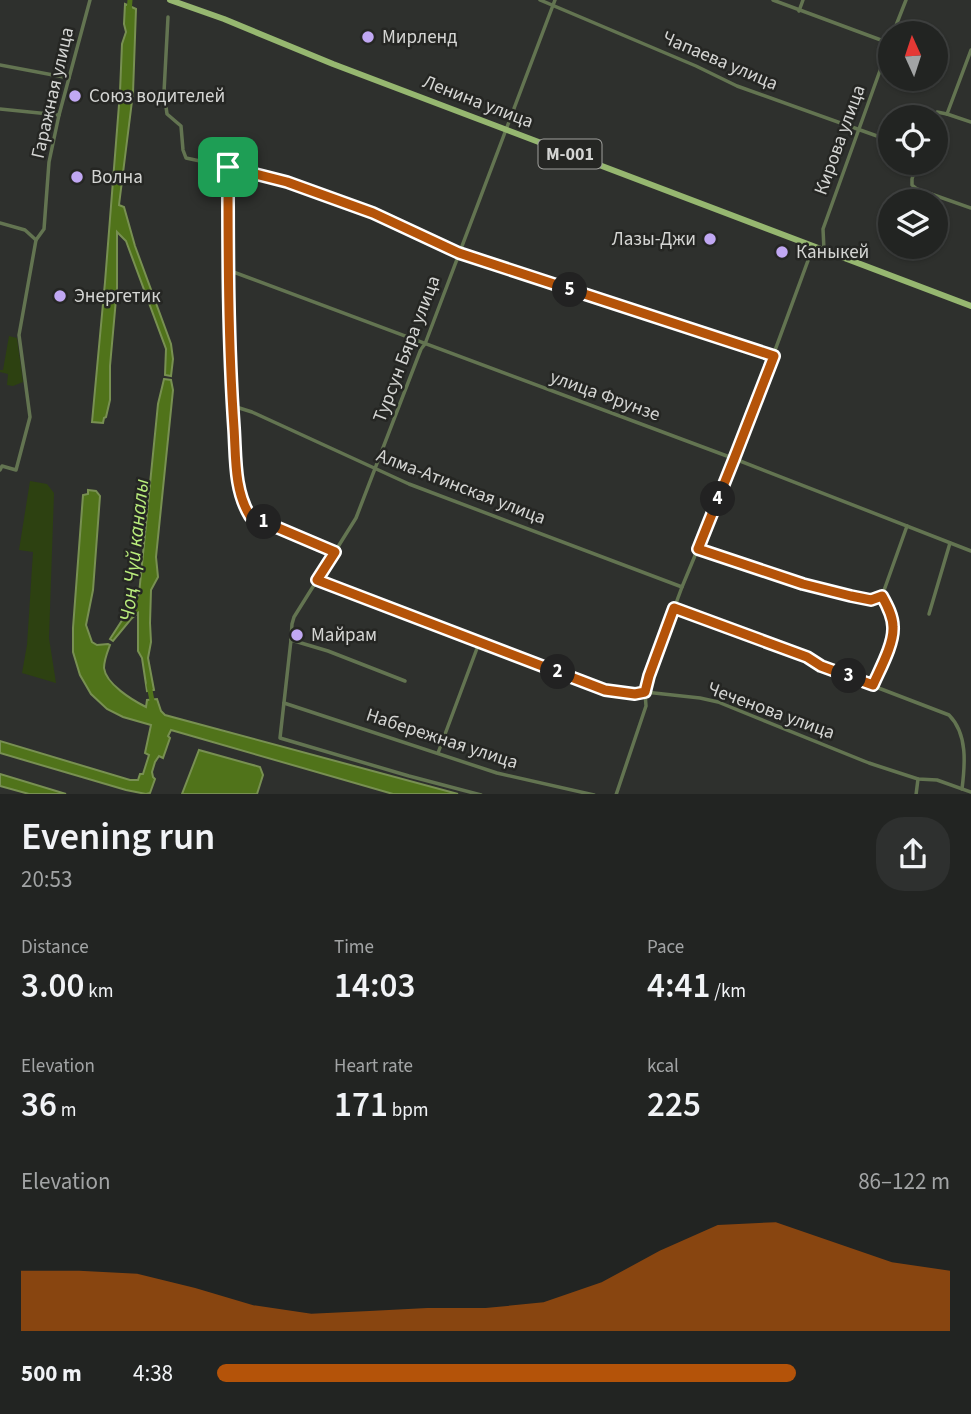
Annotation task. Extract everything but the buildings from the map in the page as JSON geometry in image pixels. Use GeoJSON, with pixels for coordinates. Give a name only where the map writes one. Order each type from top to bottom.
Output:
{"type":"FeatureCollection","features":[{"type":"Feature","properties":{"kind":"main road","name":"Ленина улица"},"geometry":{"type":"LineString","coordinates":[[173,0],[184,2],[334,64],[971,306]]}},
{"type":"Feature","properties":{"kind":"street","name":"Гаражная улица"},"geometry":{"type":"LineString","coordinates":[[36,240],[44,229],[49,162],[90,0]]}},
{"type":"Feature","properties":{"kind":"street","name":"Чапаева улица"},"geometry":{"type":"LineString","coordinates":[[540,0],[554,2],[737,86],[878,136]]}},
{"type":"Feature","properties":{"kind":"street"},"geometry":{"type":"LineString","coordinates":[[773,0],[878,37]]}},
{"type":"Feature","properties":{"kind":"street"},"geometry":{"type":"LineString","coordinates":[[799,11],[803,0]]}},
{"type":"Feature","properties":{"kind":"street"},"geometry":{"type":"LineString","coordinates":[[898,21],[906,0]]}},
{"type":"Feature","properties":{"kind":"street","name":"Турсун Бяра улица"},"geometry":{"type":"LineString","coordinates":[[481,794],[280,738],[294,617],[356,519],[554,2]]}},
{"type":"Feature","properties":{"kind":"street"},"geometry":{"type":"LineString","coordinates":[[169,17],[164,92],[167,114],[181,126],[186,158],[287,182],[373,213],[459,253],[774,356]]}},
{"type":"Feature","properties":{"kind":"street"},"geometry":{"type":"LineString","coordinates":[[948,111],[971,50]]}},
{"type":"Feature","properties":{"kind":"street"},"geometry":{"type":"LineString","coordinates":[[0,65],[69,78]]}},
{"type":"Feature","properties":{"kind":"street","name":"Кирова улица"},"geometry":{"type":"LineString","coordinates":[[824,250],[823,229],[878,74]]}},
{"type":"Feature","properties":{"kind":"street"},"geometry":{"type":"LineString","coordinates":[[0,109],[59,115]]}},
{"type":"Feature","properties":{"kind":"street"},"geometry":{"type":"LineString","coordinates":[[948,114],[971,122]]}},
{"type":"Feature","properties":{"kind":"street"},"geometry":{"type":"LineString","coordinates":[[228,167],[233,406],[239,491],[250,516],[335,552]]}},
{"type":"Feature","properties":{"kind":"street"},"geometry":{"type":"LineString","coordinates":[[913,175],[912,186],[917,189],[971,208]]}},
{"type":"Feature","properties":{"kind":"street"},"geometry":{"type":"LineString","coordinates":[[0,223],[26,230],[36,240],[19,335],[30,417],[16,470],[2,466],[0,470]]}},
{"type":"Feature","properties":{"kind":"street"},"geometry":{"type":"LineString","coordinates":[[615,794],[646,706],[645,692],[649,676],[774,356],[813,247]]}},
{"type":"Feature","properties":{"kind":"street","name":"улица Фрунзе"},"geometry":{"type":"LineString","coordinates":[[229,270],[734,459],[971,551]]}},
{"type":"Feature","properties":{"kind":"street","name":"Алма-Атинская улица"},"geometry":{"type":"LineString","coordinates":[[233,406],[252,412],[409,484],[682,587]]}},
{"type":"Feature","properties":{"kind":"street"},"geometry":{"type":"LineString","coordinates":[[873,685],[892,640],[890,613],[882,596],[906,526]]}},
{"type":"Feature","properties":{"kind":"street"},"geometry":{"type":"LineString","coordinates":[[929,614],[950,543]]}},
{"type":"Feature","properties":{"kind":"street"},"geometry":{"type":"LineString","coordinates":[[698,549],[815,587],[871,600],[882,596]]}},
{"type":"Feature","properties":{"kind":"street","name":"Чеченова улица"},"geometry":{"type":"LineString","coordinates":[[317,580],[605,690],[635,694],[645,692],[718,702],[869,763],[918,779],[937,780],[971,792]]}},
{"type":"Feature","properties":{"kind":"street"},"geometry":{"type":"LineString","coordinates":[[674,608],[807,657],[821,666],[949,715],[959,729],[966,764],[962,789]]}},
{"type":"Feature","properties":{"kind":"street"},"geometry":{"type":"LineString","coordinates":[[291,640],[328,651],[405,681]]}},
{"type":"Feature","properties":{"kind":"street"},"geometry":{"type":"LineString","coordinates":[[438,753],[479,643]]}},
{"type":"Feature","properties":{"kind":"street","name":"Набережная улица"},"geometry":{"type":"LineString","coordinates":[[284,702],[497,774],[594,794]]}},
{"type":"Feature","properties":{"kind":"street"},"geometry":{"type":"LineString","coordinates":[[916,794],[918,779]]}},
{"type":"Feature","properties":{"kind":"shaded area"},"geometry":{"type":"Polygon","coordinates":[[[125,4],[136,9],[133,93],[119,205],[124,207],[135,246],[171,344],[173,359],[171,376],[165,375],[166,349],[126,241],[117,232],[117,288],[110,366],[110,400],[103,423],[92,422],[122,44],[126,32],[125,4]]]}},
{"type":"Feature","properties":{"kind":"shaded area"},"geometry":{"type":"Polygon","coordinates":[[[9,336],[17,338],[23,382],[13,386],[7,385],[8,374],[0,372],[3,370],[9,336]]]}},
{"type":"Feature","properties":{"kind":"shaded area"},"geometry":{"type":"Polygon","coordinates":[[[164,379],[171,380],[173,390],[156,557],[158,577],[151,590],[151,642],[148,658],[154,690],[147,691],[142,658],[138,651],[138,613],[113,641],[110,639],[139,594],[158,404],[164,379]]]}},
{"type":"Feature","properties":{"kind":"shaded area"},"geometry":{"type":"Polygon","coordinates":[[[30,481],[47,484],[54,493],[49,638],[56,683],[22,673],[27,645],[33,552],[19,550],[30,481]]]}},
{"type":"Feature","properties":{"kind":"shaded area"},"geometry":{"type":"Polygon","coordinates":[[[88,490],[96,491],[100,496],[93,590],[86,625],[92,642],[97,645],[110,645],[104,668],[109,680],[120,691],[146,707],[147,700],[157,699],[165,715],[458,794],[393,794],[171,730],[163,758],[159,756],[155,762],[152,772],[155,779],[150,793],[146,794],[0,753],[0,741],[130,780],[138,780],[140,774],[143,774],[149,755],[145,753],[151,725],[107,709],[91,694],[80,675],[73,652],[83,495],[88,494],[88,490]]]}},
{"type":"Feature","properties":{"kind":"shaded area"},"geometry":{"type":"Polygon","coordinates":[[[199,750],[260,767],[263,775],[257,794],[182,794],[199,750]]]}},
{"type":"Feature","properties":{"kind":"shaded area"},"geometry":{"type":"Polygon","coordinates":[[[0,774],[66,794],[29,794],[0,786],[0,774]]]}},
{"type":"Feature","properties":{"kind":"waterway","name":"Чоң Чүй каналы"},"geometry":{"type":"LineString","coordinates":[[129,12],[130,0]]}},
{"type":"Feature","properties":{"kind":"waterway","name":"Чоң Чүй каналы"},"geometry":{"type":"LineString","coordinates":[[149,685],[153,706]]}},
{"type":"Feature","properties":{"kind":"place","name":"Мирленд"},"geometry":{"type":"Point","coordinates":[368,37]}},
{"type":"Feature","properties":{"kind":"place","name":"Союз водителей"},"geometry":{"type":"Point","coordinates":[75,96]}},
{"type":"Feature","properties":{"kind":"place","name":"Волна"},"geometry":{"type":"Point","coordinates":[77,177]}},
{"type":"Feature","properties":{"kind":"place","name":"Лазы-Джи"},"geometry":{"type":"Point","coordinates":[710,239]}},
{"type":"Feature","properties":{"kind":"place","name":"Каныкей"},"geometry":{"type":"Point","coordinates":[782,252]}},
{"type":"Feature","properties":{"kind":"place","name":"Энергетик"},"geometry":{"type":"Point","coordinates":[60,296]}},
{"type":"Feature","properties":{"kind":"place","name":"Майрам"},"geometry":{"type":"Point","coordinates":[297,635]}},
{"type":"Feature","properties":{"kind":"route"},"geometry":{"type":"LineString","coordinates":[[228,167],[287,182],[373,213],[459,253],[774,356],[698,549],[803,584],[871,600],[882,596],[890,613],[892,640],[873,685],[821,666],[807,657],[674,608],[645,692],[635,694],[605,690],[317,580],[335,552],[250,516],[239,491],[233,406],[228,167]]}}]}
